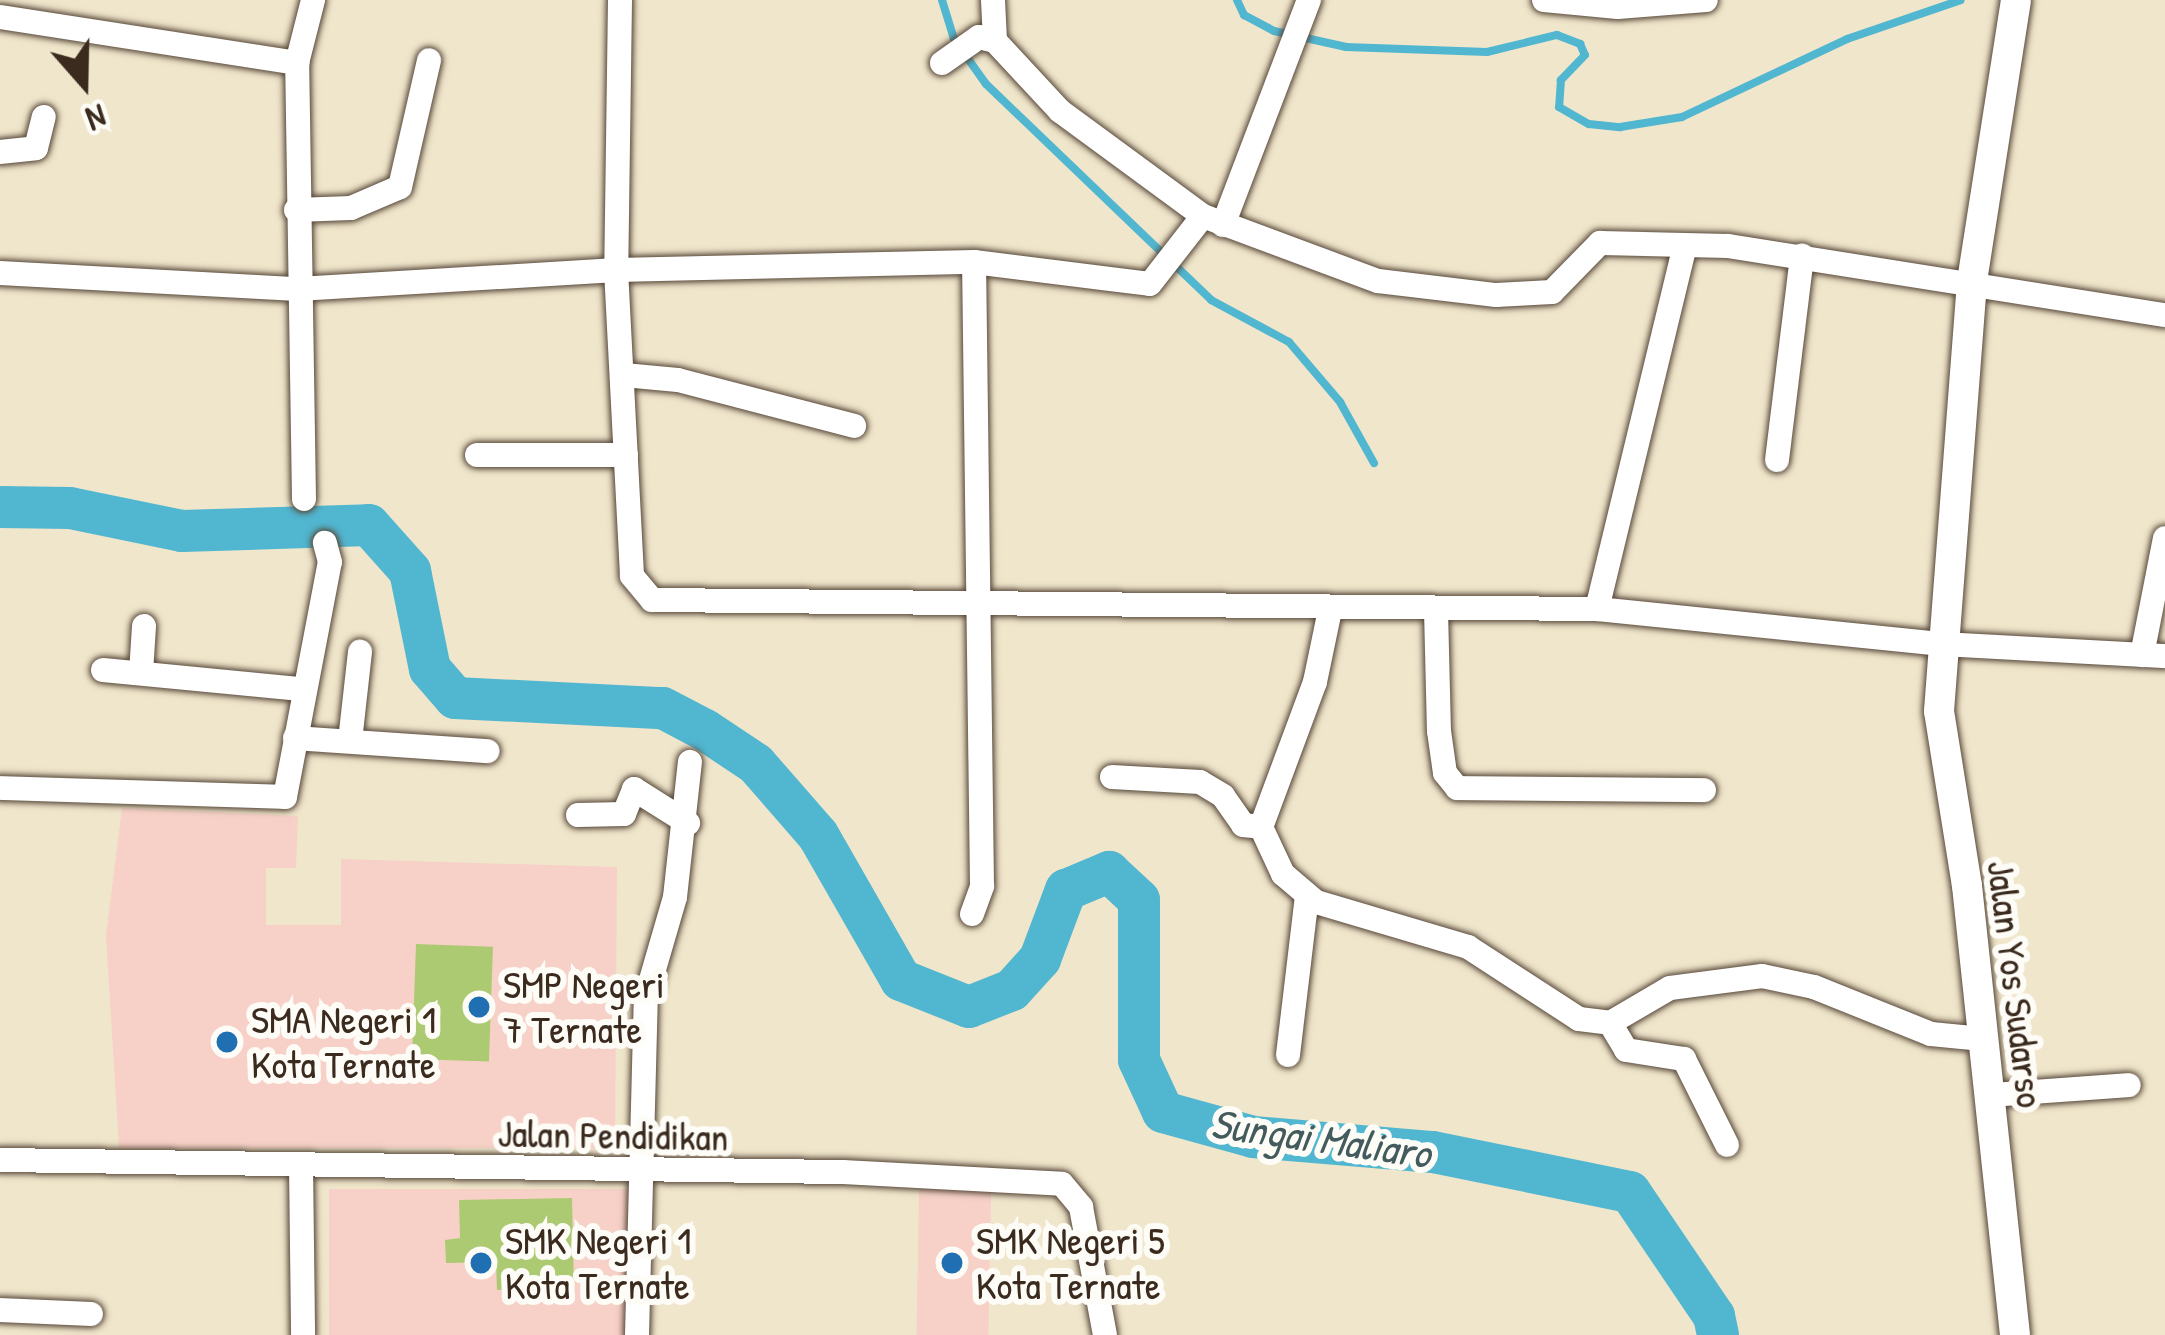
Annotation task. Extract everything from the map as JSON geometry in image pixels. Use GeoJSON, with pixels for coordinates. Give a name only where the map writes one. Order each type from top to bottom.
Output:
{"type":"FeatureCollection","features":[{"type":"Feature","properties":{"kind":"street"},"geometry":{"type":"LineString","coordinates":[[304,499],[297,63],[313,0]]}},
{"type":"Feature","properties":{"kind":"street"},"geometry":{"type":"LineString","coordinates":[[620,0],[616,270],[632,576],[652,600],[983,599],[1330,610],[1597,609],[1940,644],[2153,655],[2165,538]]}},
{"type":"Feature","properties":{"kind":"street"},"geometry":{"type":"LineString","coordinates":[[993,0],[995,41]]}},
{"type":"Feature","properties":{"kind":"street"},"geometry":{"type":"LineString","coordinates":[[1544,0],[1618,7],[1706,0]]}},
{"type":"Feature","properties":{"kind":"street","name":"Jalan Yos Sudarso"},"geometry":{"type":"LineString","coordinates":[[2015,1335],[1991,1095],[1939,711],[1940,644],[1972,281],[2014,37],[2016,0]]}},
{"type":"Feature","properties":{"kind":"street"},"geometry":{"type":"LineString","coordinates":[[0,272],[298,290],[616,270],[974,262],[1126,283],[1161,279],[1213,220],[1305,10]]}},
{"type":"Feature","properties":{"kind":"street"},"geometry":{"type":"LineString","coordinates":[[0,17],[297,63]]}},
{"type":"Feature","properties":{"kind":"street"},"geometry":{"type":"LineString","coordinates":[[942,63],[980,37],[995,41],[1092,139],[1213,220],[1378,281],[1496,295],[1552,292],[1600,243],[1684,245],[1802,256],[2165,315]]}},
{"type":"Feature","properties":{"kind":"street"},"geometry":{"type":"LineString","coordinates":[[296,210],[351,208],[400,187],[429,60]]}},
{"type":"Feature","properties":{"kind":"street"},"geometry":{"type":"LineString","coordinates":[[0,152],[37,148],[44,117]]}},
{"type":"Feature","properties":{"kind":"street"},"geometry":{"type":"LineString","coordinates":[[1597,609],[1684,245]]}},
{"type":"Feature","properties":{"kind":"street"},"geometry":{"type":"LineString","coordinates":[[1777,460],[1802,256]]}},
{"type":"Feature","properties":{"kind":"street"},"geometry":{"type":"LineString","coordinates":[[972,914],[982,886],[983,599],[974,262]]}},
{"type":"Feature","properties":{"kind":"street"},"geometry":{"type":"LineString","coordinates":[[624,374],[678,380],[854,426]]}},
{"type":"Feature","properties":{"kind":"street"},"geometry":{"type":"LineString","coordinates":[[477,455],[626,455]]}},
{"type":"Feature","properties":{"kind":"street"},"geometry":{"type":"LineString","coordinates":[[0,788],[277,800],[292,787],[301,689],[330,562],[325,543]]}},
{"type":"Feature","properties":{"kind":"street"},"geometry":{"type":"LineString","coordinates":[[1330,610],[1315,682],[1261,827],[1283,874],[1307,896],[1326,908],[1468,947],[1555,1009],[1610,1023],[1670,988],[1762,976],[1814,987],[1930,1034],[1983,1039]]}},
{"type":"Feature","properties":{"kind":"street"},"geometry":{"type":"LineString","coordinates":[[1436,610],[1449,783],[1704,790]]}},
{"type":"Feature","properties":{"kind":"street"},"geometry":{"type":"LineString","coordinates":[[141,674],[144,626]]}},
{"type":"Feature","properties":{"kind":"street"},"geometry":{"type":"LineString","coordinates":[[350,741],[361,652]]}},
{"type":"Feature","properties":{"kind":"street"},"geometry":{"type":"LineString","coordinates":[[103,670],[301,689]]}},
{"type":"Feature","properties":{"kind":"street"},"geometry":{"type":"LineString","coordinates":[[296,738],[488,751]]}},
{"type":"Feature","properties":{"kind":"street"},"geometry":{"type":"LineString","coordinates":[[637,1335],[636,1172],[646,997],[688,823],[690,762]]}},
{"type":"Feature","properties":{"kind":"street"},"geometry":{"type":"LineString","coordinates":[[1112,777],[1200,782],[1223,796],[1243,825],[1261,827]]}},
{"type":"Feature","properties":{"kind":"street"},"geometry":{"type":"LineString","coordinates":[[578,815],[624,814],[634,789],[688,823]]}},
{"type":"Feature","properties":{"kind":"street"},"geometry":{"type":"LineString","coordinates":[[1288,1055],[1307,896]]}},
{"type":"Feature","properties":{"kind":"street"},"geometry":{"type":"LineString","coordinates":[[1610,1023],[1626,1050],[1684,1059],[1727,1145]]}},
{"type":"Feature","properties":{"kind":"street"},"geometry":{"type":"LineString","coordinates":[[1991,1095],[2128,1085]]}},
{"type":"Feature","properties":{"kind":"street","name":"Jalan Pendidikan"},"geometry":{"type":"LineString","coordinates":[[0,1160],[1062,1184],[1082,1207],[1105,1335]]}},
{"type":"Feature","properties":{"kind":"street"},"geometry":{"type":"LineString","coordinates":[[301,1164],[303,1335]]}},
{"type":"Feature","properties":{"kind":"street"},"geometry":{"type":"LineString","coordinates":[[0,1310],[91,1314]]}},
{"type":"Feature","properties":{"kind":"shaded area"},"geometry":{"type":"Polygon","coordinates":[[[122,808],[298,816],[296,868],[266,868],[266,925],[341,925],[341,859],[617,867],[615,1148],[119,1148],[106,936],[122,808]]]}},
{"type":"Feature","properties":{"kind":"shaded area","name":"SMK Negeri 1 Kota Ternate"},"geometry":{"type":"Polygon","coordinates":[[[329,1189],[633,1189],[633,1335],[329,1335],[329,1189]]]}},
{"type":"Feature","properties":{"kind":"shaded area","name":"SMK Negeri 5 Kota Ternate"},"geometry":{"type":"Polygon","coordinates":[[[919,1189],[991,1190],[988,1335],[916,1335],[919,1189]]]}},
{"type":"Feature","properties":{"kind":"green space"},"geometry":{"type":"Polygon","coordinates":[[[416,944],[493,947],[489,1062],[412,1059],[416,944]]]}},
{"type":"Feature","properties":{"kind":"green space"},"geometry":{"type":"Polygon","coordinates":[[[572,1198],[574,1288],[497,1290],[496,1262],[446,1263],[445,1240],[460,1238],[459,1200],[572,1198]]]}},
{"type":"Feature","properties":{"kind":"waterway"},"geometry":{"type":"LineString","coordinates":[[942,0],[954,39],[986,84],[1211,300],[1289,342],[1340,402],[1374,463]]}},
{"type":"Feature","properties":{"kind":"waterway"},"geometry":{"type":"LineString","coordinates":[[1237,0],[1244,15],[1274,31],[1346,47],[1487,52],[1557,35],[1580,44],[1585,55],[1561,80],[1559,107],[1589,124],[1620,127],[1682,117],[1847,39],[1961,0]]}},
{"type":"Feature","properties":{"kind":"waterway","name":"Sungai Maliaro"},"geometry":{"type":"LineString","coordinates":[[0,507],[70,508],[182,531],[369,525],[410,571],[430,669],[455,698],[663,708],[705,730],[756,764],[818,835],[901,980],[969,1007],[1012,990],[1040,959],[1066,890],[1109,872],[1139,900],[1139,1060],[1163,1112],[1253,1137],[1433,1152],[1630,1192],[1714,1316],[1718,1335]]}},
{"type":"Feature","properties":{"kind":"place","name":"SMP Negeri 7 Ternate"},"geometry":{"type":"Point","coordinates":[479,1007]}},
{"type":"Feature","properties":{"kind":"place","name":"SMA Negeri 1 Kota Ternate"},"geometry":{"type":"Point","coordinates":[227,1042]}},
{"type":"Feature","properties":{"kind":"place","name":"SMK Negeri 1 Kota Ternate"},"geometry":{"type":"Point","coordinates":[481,1263]}},
{"type":"Feature","properties":{"kind":"place","name":"SMK Negeri 5 Kota Ternate"},"geometry":{"type":"Point","coordinates":[952,1263]}}]}
